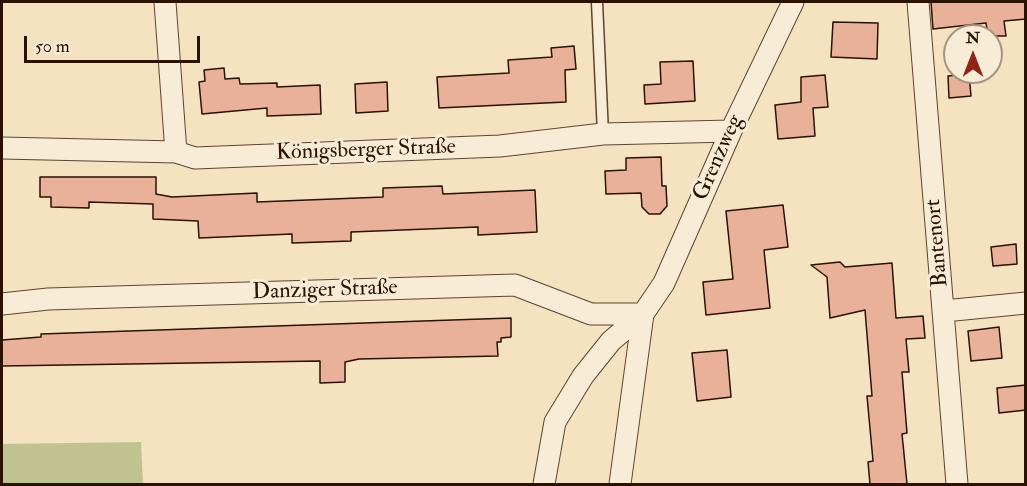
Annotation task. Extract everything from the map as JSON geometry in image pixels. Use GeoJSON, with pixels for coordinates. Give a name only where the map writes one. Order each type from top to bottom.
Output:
{"type":"FeatureCollection","features":[{"type":"Feature","properties":{"kind":"street"},"geometry":{"type":"LineString","coordinates":[[165,2],[176,152]]}},
{"type":"Feature","properties":{"kind":"street","name":"Grenzweg"},"geometry":{"type":"LineString","coordinates":[[544,484],[555,422],[583,376],[611,341],[644,314],[664,283],[731,131],[793,2]]}},
{"type":"Feature","properties":{"kind":"street","name":"Bantenort"},"geometry":{"type":"LineString","coordinates":[[918,2],[957,484]]}},
{"type":"Feature","properties":{"kind":"street","name":"Königsberger Straße"},"geometry":{"type":"LineString","coordinates":[[2,148],[176,152],[195,158],[500,146],[603,134],[731,131]]}},
{"type":"Feature","properties":{"kind":"street","name":"Danziger Straße"},"geometry":{"type":"LineString","coordinates":[[2,304],[60,299],[515,285],[591,314],[644,314]]}},
{"type":"Feature","properties":{"kind":"street"},"geometry":{"type":"LineString","coordinates":[[944,311],[1026,303]]}},
{"type":"Feature","properties":{"kind":"street","name":"Grenzweg"},"geometry":{"type":"LineString","coordinates":[[620,484],[644,314]]}},
{"type":"Feature","properties":{"kind":"lane"},"geometry":{"type":"LineString","coordinates":[[597,2],[603,134]]}},
{"type":"Feature","properties":{"kind":"green space"},"geometry":{"type":"Polygon","coordinates":[[[141,442],[143,484],[2,484],[2,444],[141,442]]]}},
{"type":"Feature","properties":{"kind":"building"},"geometry":{"type":"Polygon","coordinates":[[[931,2],[1026,2],[1026,19],[1004,21],[1006,36],[1003,36],[1003,24],[943,24],[943,28],[933,29],[931,2]]]}},
{"type":"Feature","properties":{"kind":"building"},"geometry":{"type":"Polygon","coordinates":[[[833,22],[878,23],[877,59],[831,57],[833,22]]]}},
{"type":"Feature","properties":{"kind":"building"},"geometry":{"type":"Polygon","coordinates":[[[574,46],[576,69],[565,70],[566,102],[439,108],[437,77],[509,73],[508,60],[552,57],[551,48],[574,46]]]}},
{"type":"Feature","properties":{"kind":"building"},"geometry":{"type":"Polygon","coordinates":[[[693,61],[695,101],[645,104],[644,85],[661,84],[660,62],[693,61]]]}},
{"type":"Feature","properties":{"kind":"building"},"geometry":{"type":"Polygon","coordinates":[[[224,68],[225,79],[239,78],[240,84],[277,83],[277,87],[320,85],[321,114],[267,116],[267,108],[202,114],[199,82],[205,81],[204,70],[224,68]]]}},
{"type":"Feature","properties":{"kind":"building"},"geometry":{"type":"Polygon","coordinates":[[[825,75],[828,107],[813,108],[815,136],[778,139],[775,105],[801,102],[801,77],[825,75]]]}},
{"type":"Feature","properties":{"kind":"building"},"geometry":{"type":"Polygon","coordinates":[[[387,82],[388,111],[356,113],[355,84],[387,82]]]}},
{"type":"Feature","properties":{"kind":"building"},"geometry":{"type":"Polygon","coordinates":[[[948,84],[970,84],[971,96],[949,98],[948,84]]]}},
{"type":"Feature","properties":{"kind":"building"},"geometry":{"type":"Polygon","coordinates":[[[661,157],[662,186],[666,186],[667,206],[660,214],[649,214],[642,207],[641,193],[606,194],[605,171],[626,170],[626,158],[661,157]]]}},
{"type":"Feature","properties":{"kind":"building"},"geometry":{"type":"Polygon","coordinates":[[[40,177],[156,177],[156,194],[172,197],[257,193],[257,202],[383,197],[383,188],[442,186],[443,194],[535,190],[537,232],[478,235],[478,227],[351,232],[351,241],[292,243],[292,234],[199,238],[198,221],[153,219],[153,204],[89,202],[89,208],[51,207],[51,197],[40,197],[40,177]]]}},
{"type":"Feature","properties":{"kind":"building"},"geometry":{"type":"Polygon","coordinates":[[[783,205],[788,247],[764,250],[770,308],[706,315],[703,282],[733,279],[726,211],[783,205]]]}},
{"type":"Feature","properties":{"kind":"building"},"geometry":{"type":"Polygon","coordinates":[[[1016,244],[1017,264],[993,266],[991,247],[1016,244]]]}},
{"type":"Feature","properties":{"kind":"building"},"geometry":{"type":"Polygon","coordinates":[[[840,262],[845,267],[892,263],[896,318],[923,316],[925,338],[906,339],[909,372],[902,372],[907,433],[902,434],[907,484],[870,484],[868,462],[873,461],[867,396],[872,396],[865,310],[830,318],[827,277],[811,265],[840,262]]]}},
{"type":"Feature","properties":{"kind":"building"},"geometry":{"type":"Polygon","coordinates":[[[511,318],[511,337],[501,338],[501,342],[497,342],[498,356],[359,359],[345,362],[345,382],[320,383],[320,361],[2,366],[2,340],[41,337],[41,334],[511,318]]]}},
{"type":"Feature","properties":{"kind":"building"},"geometry":{"type":"Polygon","coordinates":[[[999,327],[1002,358],[971,361],[968,331],[999,327]]]}},
{"type":"Feature","properties":{"kind":"building"},"geometry":{"type":"Polygon","coordinates":[[[727,350],[731,397],[697,401],[692,353],[727,350]]]}},
{"type":"Feature","properties":{"kind":"building"},"geometry":{"type":"Polygon","coordinates":[[[1026,385],[1026,410],[999,413],[997,388],[1026,385]]]}}]}
